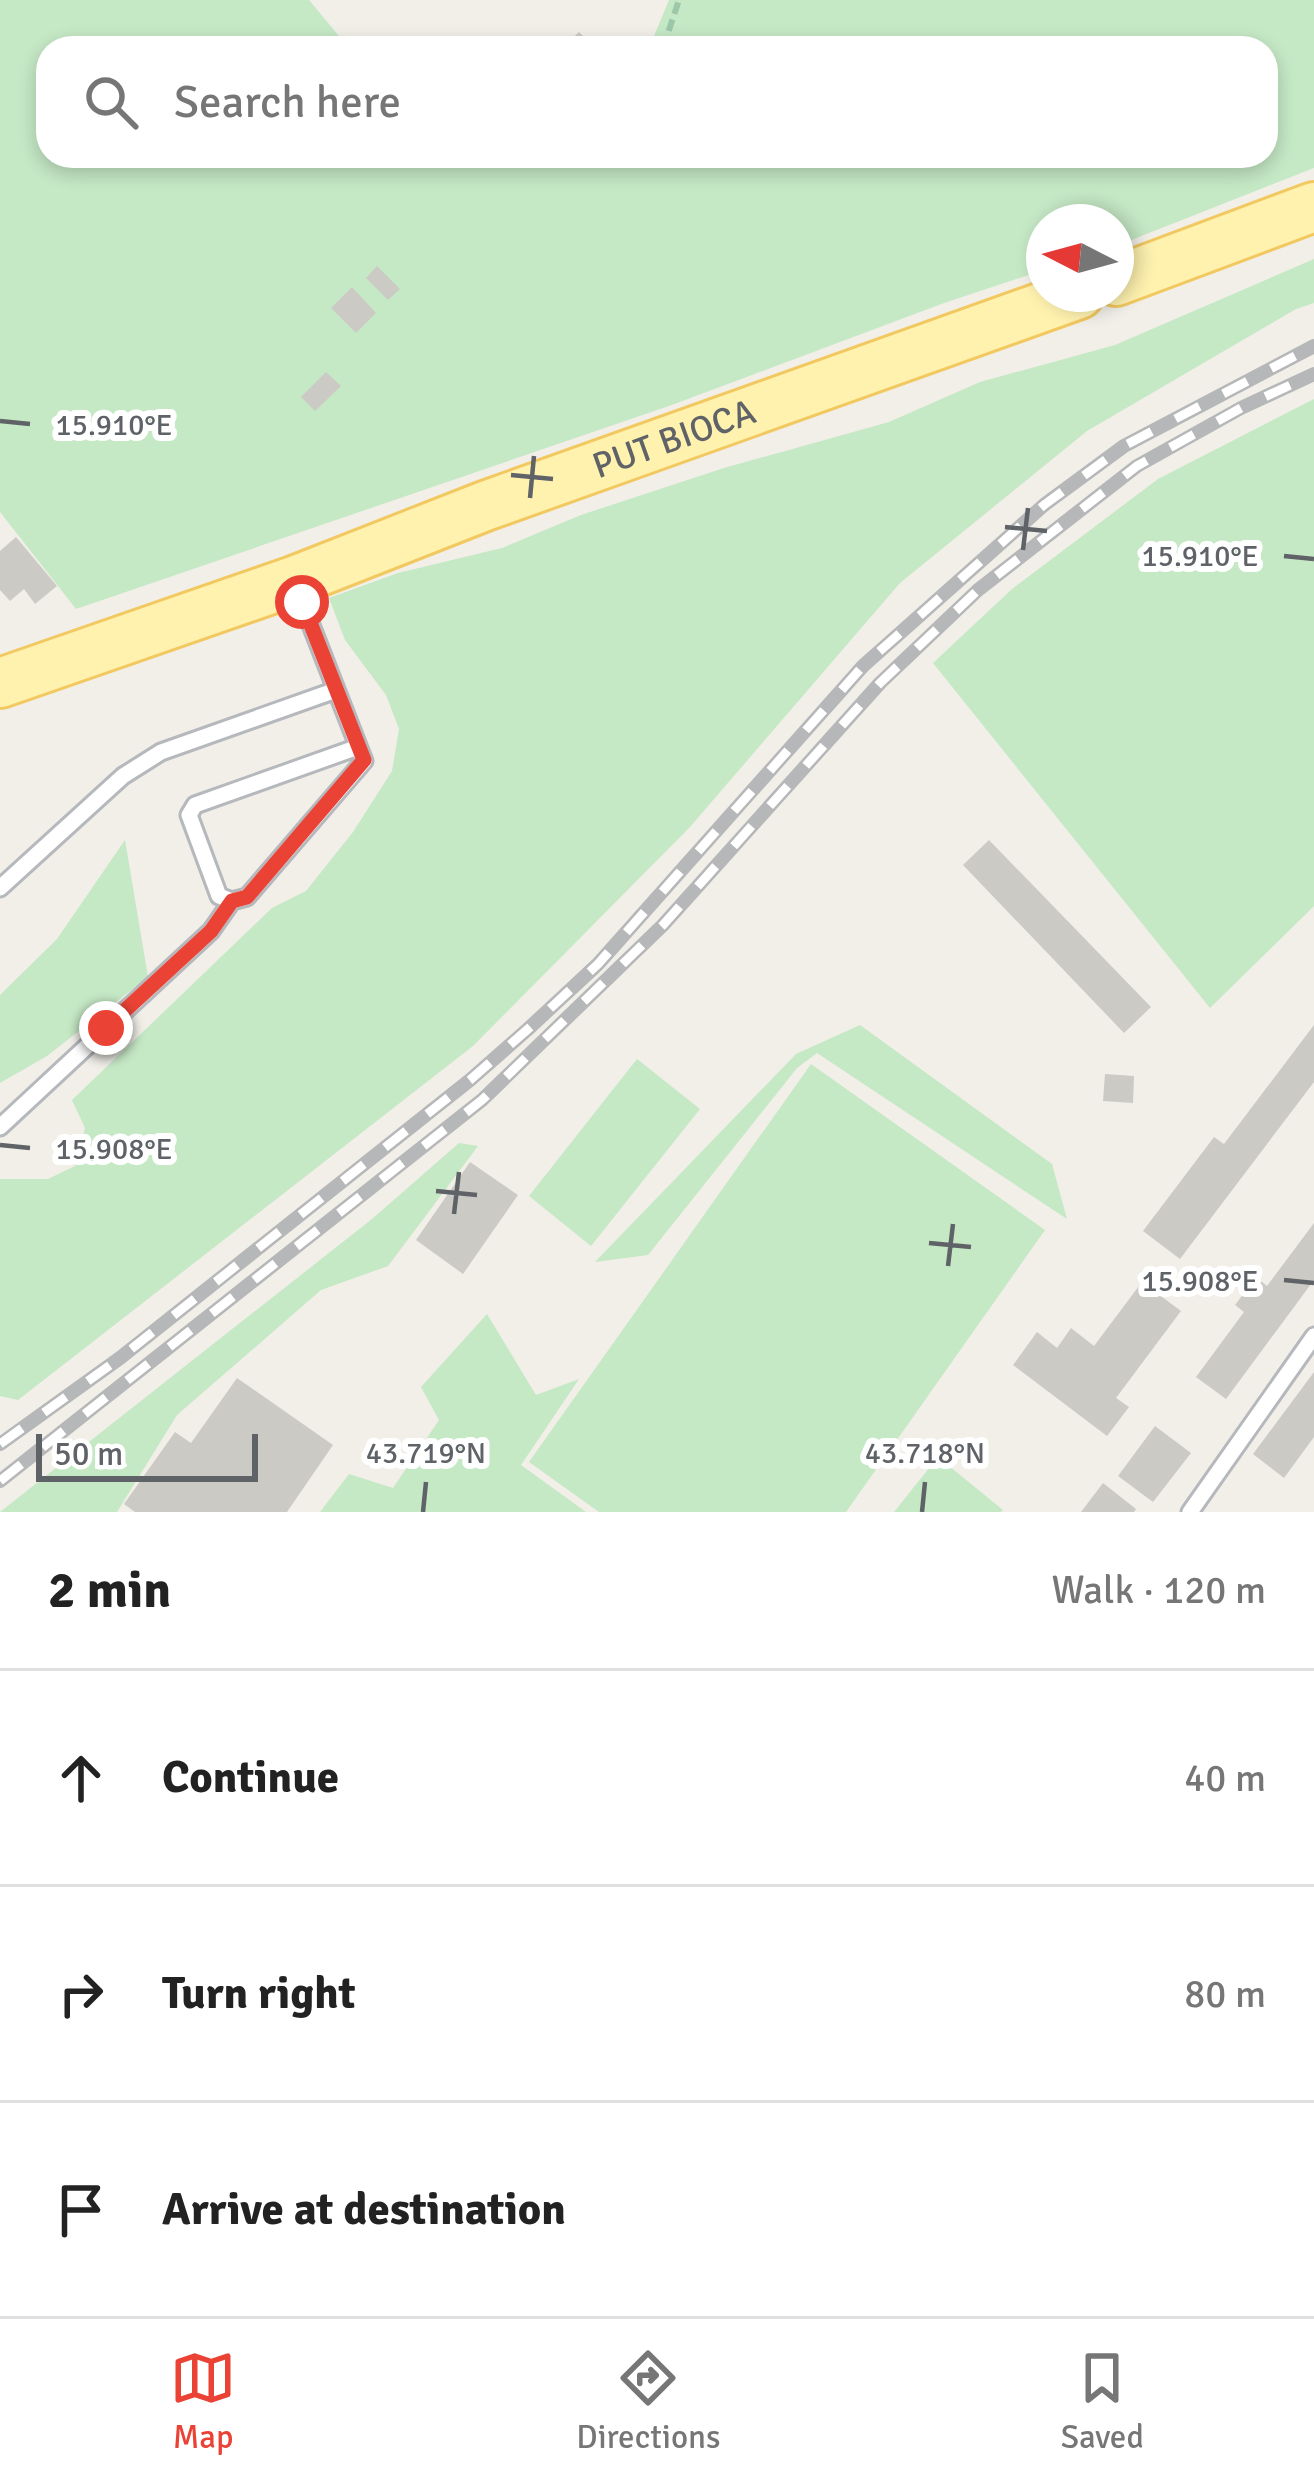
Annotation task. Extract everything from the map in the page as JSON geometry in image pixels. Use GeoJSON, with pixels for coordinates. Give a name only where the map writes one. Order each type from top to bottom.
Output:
{"type":"FeatureCollection","features":[{"type":"Feature","properties":{"kind":"main road"},"geometry":{"type":"LineString","coordinates":[[1134,274],[1314,207]]}},
{"type":"Feature","properties":{"kind":"main road","name":"PUT BIOCA"},"geometry":{"type":"LineString","coordinates":[[0,683],[294,581],[485,506],[1029,312]]}},
{"type":"Feature","properties":{"kind":"lane"},"geometry":{"type":"LineString","coordinates":[[294,581],[364,760],[247,897],[232,901],[219,896],[189,815],[195,806],[358,747]]}},
{"type":"Feature","properties":{"kind":"lane"},"geometry":{"type":"LineString","coordinates":[[0,888],[124,776],[161,752],[336,690]]}},
{"type":"Feature","properties":{"kind":"lane"},"geometry":{"type":"LineString","coordinates":[[0,1126],[211,931],[232,901]]}},
{"type":"Feature","properties":{"kind":"lane"},"geometry":{"type":"LineString","coordinates":[[1190,1512],[1314,1336]]}},
{"type":"Feature","properties":{"kind":"path"},"geometry":{"type":"LineString","coordinates":[[667,36],[679,0]]}},
{"type":"Feature","properties":{"kind":"green space"},"geometry":{"type":"Polygon","coordinates":[[[0,0],[309,0],[339,36],[36,36],[36,168],[1278,168],[1278,36],[654,36],[669,0],[1314,0],[1314,168],[1134,239],[1134,204],[1026,204],[1026,276],[669,406],[76,609],[0,512],[0,0]]]}},
{"type":"Feature","properties":{"kind":"green space"},"geometry":{"type":"Polygon","coordinates":[[[1314,259],[1314,303],[1296,309],[1087,431],[900,583],[690,827],[473,1046],[18,1400],[0,1396],[0,1179],[48,1179],[75,1166],[85,1128],[72,1100],[272,908],[306,891],[353,832],[392,771],[399,729],[386,695],[345,640],[329,598],[398,573],[502,548],[581,515],[724,468],[889,422],[980,382],[1115,345],[1314,259]]]}},
{"type":"Feature","properties":{"kind":"green space"},"geometry":{"type":"Polygon","coordinates":[[[1314,399],[1314,906],[1210,1008],[933,663],[1012,589],[1158,479],[1314,399]]]}},
{"type":"Feature","properties":{"kind":"green space"},"geometry":{"type":"Polygon","coordinates":[[[125,840],[148,977],[47,1056],[0,1083],[0,995],[57,939],[125,840]]]}},
{"type":"Feature","properties":{"kind":"green space"},"geometry":{"type":"Polygon","coordinates":[[[860,1025],[1052,1164],[1067,1219],[817,1053],[797,1068],[648,1255],[595,1262],[796,1054],[860,1025]]]}},
{"type":"Feature","properties":{"kind":"green space"},"geometry":{"type":"Polygon","coordinates":[[[637,1059],[700,1109],[591,1246],[529,1196],[637,1059]]]}},
{"type":"Feature","properties":{"kind":"green space"},"geometry":{"type":"Polygon","coordinates":[[[811,1064],[1045,1230],[846,1512],[599,1512],[529,1462],[811,1064]]]}},
{"type":"Feature","properties":{"kind":"green space"},"geometry":{"type":"Polygon","coordinates":[[[459,1143],[478,1146],[388,1266],[321,1290],[177,1415],[117,1512],[0,1512],[372,1219],[459,1143]]]}},
{"type":"Feature","properties":{"kind":"green space"},"geometry":{"type":"Polygon","coordinates":[[[487,1314],[536,1395],[579,1379],[521,1465],[586,1512],[320,1512],[349,1474],[393,1488],[439,1420],[421,1387],[487,1314]]]}},
{"type":"Feature","properties":{"kind":"green space"},"geometry":{"type":"Polygon","coordinates":[[[938,1457],[1003,1510],[894,1512],[938,1457]]]}},
{"type":"Feature","properties":{"kind":"building"},"geometry":{"type":"Polygon","coordinates":[[[377,266],[400,289],[388,300],[366,278],[377,266]]]}},
{"type":"Feature","properties":{"kind":"building"},"geometry":{"type":"Polygon","coordinates":[[[352,287],[376,313],[356,333],[331,308],[352,287]]]}},
{"type":"Feature","properties":{"kind":"building"},"geometry":{"type":"Polygon","coordinates":[[[326,372],[341,386],[315,411],[301,397],[326,372]]]}},
{"type":"Feature","properties":{"kind":"building"},"geometry":{"type":"Polygon","coordinates":[[[16,537],[57,586],[35,604],[24,589],[10,601],[0,590],[0,551],[16,537]]]}},
{"type":"Feature","properties":{"kind":"building"},"geometry":{"type":"Polygon","coordinates":[[[989,840],[1151,1007],[1124,1033],[963,865],[989,840]]]}},
{"type":"Feature","properties":{"kind":"building"},"geometry":{"type":"Polygon","coordinates":[[[1314,1025],[1314,1082],[1180,1259],[1143,1231],[1214,1137],[1224,1144],[1314,1025]]]}},
{"type":"Feature","properties":{"kind":"building"},"geometry":{"type":"Polygon","coordinates":[[[1105,1074],[1134,1076],[1133,1103],[1103,1101],[1105,1074]]]}},
{"type":"Feature","properties":{"kind":"building"},"geometry":{"type":"Polygon","coordinates":[[[470,1162],[518,1195],[463,1274],[416,1240],[470,1162]]]}},
{"type":"Feature","properties":{"kind":"building"},"geometry":{"type":"Polygon","coordinates":[[[1314,1223],[1314,1280],[1226,1399],[1196,1377],[1244,1312],[1235,1305],[1256,1277],[1267,1286],[1314,1223]]]}},
{"type":"Feature","properties":{"kind":"building"},"geometry":{"type":"Polygon","coordinates":[[[1142,1282],[1181,1311],[1116,1398],[1129,1407],[1107,1436],[1013,1365],[1037,1332],[1057,1348],[1071,1328],[1094,1346],[1142,1282]]]}},
{"type":"Feature","properties":{"kind":"building"},"geometry":{"type":"Polygon","coordinates":[[[1314,1372],[1314,1437],[1284,1478],[1253,1454],[1314,1372]]]}},
{"type":"Feature","properties":{"kind":"building"},"geometry":{"type":"Polygon","coordinates":[[[237,1378],[333,1445],[287,1512],[135,1512],[124,1504],[175,1432],[191,1443],[237,1378]]]}},
{"type":"Feature","properties":{"kind":"building"},"geometry":{"type":"Polygon","coordinates":[[[1155,1426],[1191,1453],[1153,1502],[1118,1476],[1155,1426]]]}},
{"type":"Feature","properties":{"kind":"building"},"geometry":{"type":"Polygon","coordinates":[[[1103,1483],[1136,1509],[1134,1512],[1081,1512],[1103,1483]]]}},
{"type":"Feature","properties":{"kind":"railway"},"geometry":{"type":"LineString","coordinates":[[0,1444],[120,1358],[528,1029],[598,964],[863,666],[1044,505],[1124,446],[1314,346]]}},
{"type":"Feature","properties":{"kind":"railway"},"geometry":{"type":"LineString","coordinates":[[0,1481],[482,1100],[663,925],[880,683],[978,590],[1137,466],[1314,374]]}},
{"type":"Feature","properties":{"kind":"route"},"geometry":{"type":"LineString","coordinates":[[106,1028],[211,931],[232,901],[247,897],[364,760],[302,602]]}}]}
